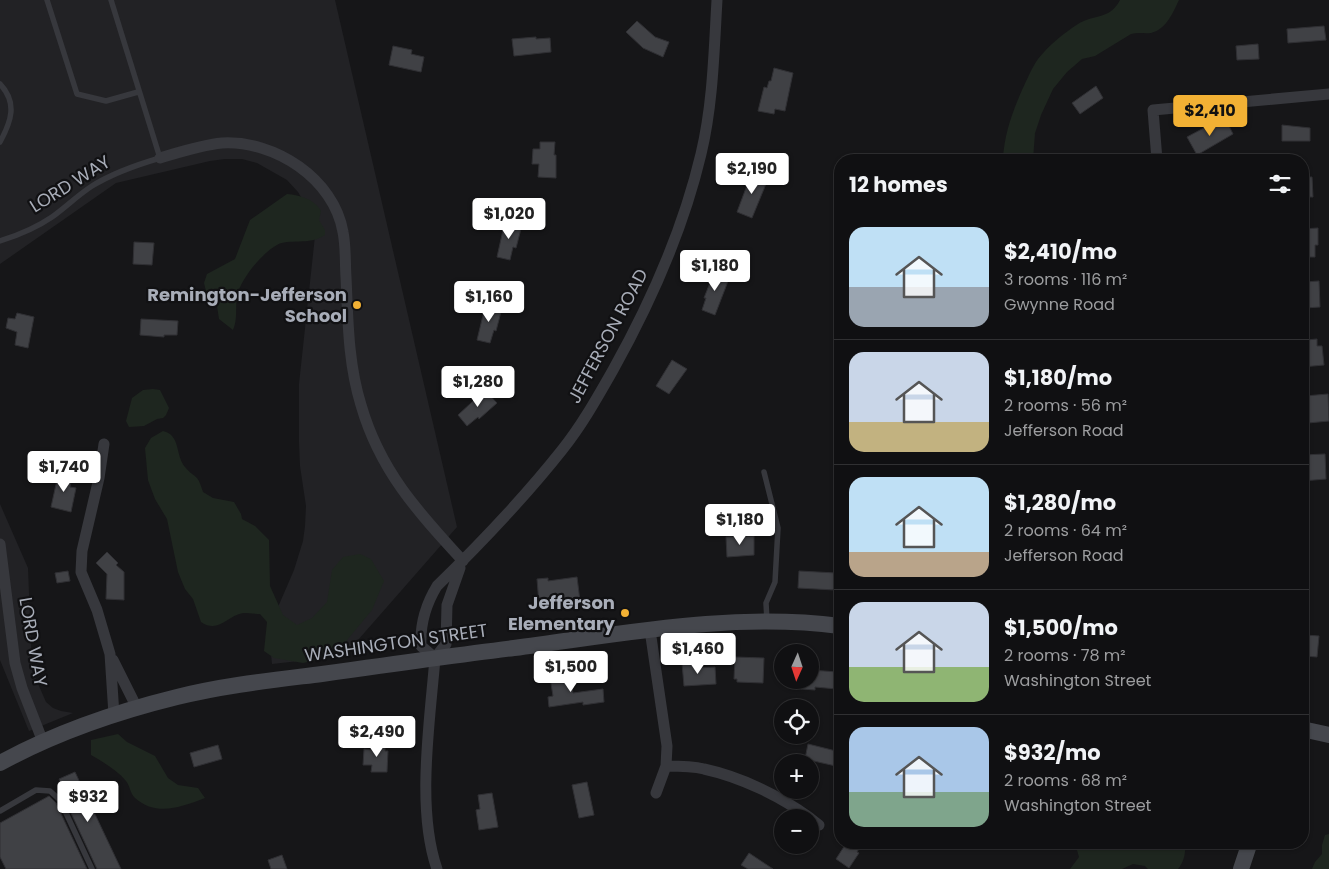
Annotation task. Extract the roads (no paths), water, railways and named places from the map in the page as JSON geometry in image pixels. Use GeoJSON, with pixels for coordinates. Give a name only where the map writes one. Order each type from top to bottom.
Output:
{"type":"FeatureCollection","features":[{"type":"Feature","properties":{"kind":"main road","name":"WASHINGTON STREET"},"geometry":{"type":"LineString","coordinates":[[0,763],[43,742],[114,715],[179,696],[236,686],[697,624],[791,621],[834,625]]}},
{"type":"Feature","properties":{"kind":"main road"},"geometry":{"type":"LineString","coordinates":[[1309,731],[1329,735]]}},
{"type":"Feature","properties":{"kind":"main road"},"geometry":{"type":"LineString","coordinates":[[1241,869],[1248,849]]}},
{"type":"Feature","properties":{"kind":"street","name":"JEFFERSON ROAD"},"geometry":{"type":"LineString","coordinates":[[463,562],[456,576],[447,605],[446,644],[435,658],[421,646],[420,635],[425,612],[432,595],[438,586],[463,562],[517,503],[563,449],[592,407],[634,333],[662,270],[687,204],[702,153],[709,104],[717,0]]}},
{"type":"Feature","properties":{"kind":"street"},"geometry":{"type":"LineString","coordinates":[[1157,154],[1153,110],[1329,94]]}},
{"type":"Feature","properties":{"kind":"street"},"geometry":{"type":"LineString","coordinates":[[160,158],[217,144],[240,144],[257,147],[297,166],[310,175],[328,196],[336,208],[344,234],[351,359],[354,381],[368,428],[378,450],[401,490],[463,562]]}},
{"type":"Feature","properties":{"kind":"street"},"geometry":{"type":"LineString","coordinates":[[104,444],[99,478],[82,551],[81,572],[97,610],[110,654],[137,708]]}},
{"type":"Feature","properties":{"kind":"street","name":"LORD WAY"},"geometry":{"type":"LineString","coordinates":[[0,544],[18,676],[43,742]]}},
{"type":"Feature","properties":{"kind":"street"},"geometry":{"type":"LineString","coordinates":[[650,630],[667,746],[666,766],[656,793]]}},
{"type":"Feature","properties":{"kind":"street"},"geometry":{"type":"LineString","coordinates":[[110,654],[114,715]]}},
{"type":"Feature","properties":{"kind":"street"},"geometry":{"type":"LineString","coordinates":[[435,658],[426,770],[428,834],[437,869]]}},
{"type":"Feature","properties":{"kind":"street"},"geometry":{"type":"LineString","coordinates":[[666,766],[704,769],[738,780],[771,795],[795,809]]}},
{"type":"Feature","properties":{"kind":"lane"},"geometry":{"type":"LineString","coordinates":[[47,0],[77,94],[106,101],[138,92]]}},
{"type":"Feature","properties":{"kind":"lane"},"geometry":{"type":"LineString","coordinates":[[110,0],[160,158]]}},
{"type":"Feature","properties":{"kind":"lane"},"geometry":{"type":"LineString","coordinates":[[0,84],[10,99],[12,114],[0,142]]}},
{"type":"Feature","properties":{"kind":"lane","name":"LORD WAY"},"geometry":{"type":"LineString","coordinates":[[0,241],[40,225],[91,187],[104,180],[136,165],[160,158]]}},
{"type":"Feature","properties":{"kind":"lane"},"geometry":{"type":"LineString","coordinates":[[764,472],[778,528],[775,582],[766,603],[767,621]]}},
{"type":"Feature","properties":{"kind":"lane"},"geometry":{"type":"LineString","coordinates":[[0,811],[36,790],[50,791],[60,800],[92,869]]}},
{"type":"Feature","properties":{"kind":"place","name":"Remington-Jefferson School"},"geometry":{"type":"Point","coordinates":[357,305]}},
{"type":"Feature","properties":{"kind":"place","name":"Jefferson Elementary"},"geometry":{"type":"Point","coordinates":[625,613]}}]}
